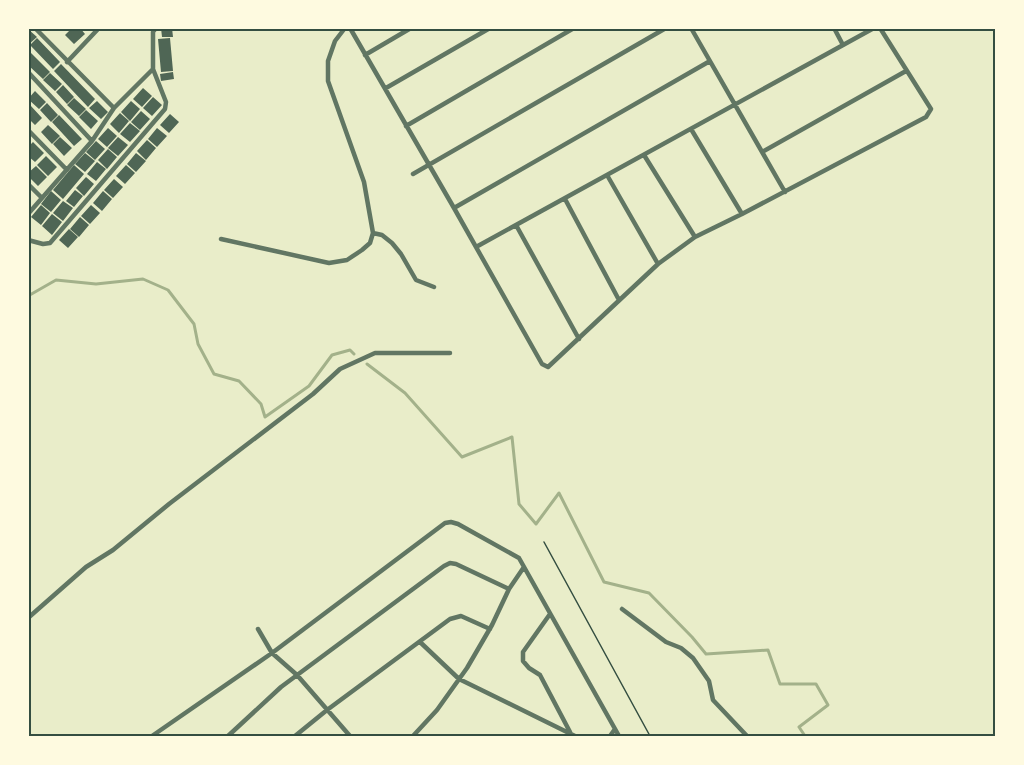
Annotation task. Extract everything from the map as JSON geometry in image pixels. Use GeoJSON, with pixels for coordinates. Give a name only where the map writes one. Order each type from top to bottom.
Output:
{"type":"FeatureCollection","features":[{"type":"Feature","properties":{"kind":"street"},"geometry":{"type":"LineString","coordinates":[[44,28],[37,31],[114,108]]}},
{"type":"Feature","properties":{"kind":"street"},"geometry":{"type":"LineString","coordinates":[[67,62],[99,28]]}},
{"type":"Feature","properties":{"kind":"street"},"geometry":{"type":"LineString","coordinates":[[221,240],[329,263],[346,260],[370,243],[373,233],[364,182],[328,81],[328,61],[335,41],[345,28]]}},
{"type":"Feature","properties":{"kind":"street"},"geometry":{"type":"LineString","coordinates":[[350,28],[542,364],[548,367],[658,264],[695,237],[926,117],[931,109],[879,28]]}},
{"type":"Feature","properties":{"kind":"street"},"geometry":{"type":"LineString","coordinates":[[365,55],[411,28]]}},
{"type":"Feature","properties":{"kind":"street"},"geometry":{"type":"LineString","coordinates":[[386,88],[490,28]]}},
{"type":"Feature","properties":{"kind":"street"},"geometry":{"type":"LineString","coordinates":[[406,126],[574,28]]}},
{"type":"Feature","properties":{"kind":"street"},"geometry":{"type":"LineString","coordinates":[[413,174],[666,28]]}},
{"type":"Feature","properties":{"kind":"street"},"geometry":{"type":"LineString","coordinates":[[691,28],[785,192]]}},
{"type":"Feature","properties":{"kind":"street"},"geometry":{"type":"LineString","coordinates":[[834,28],[843,45]]}},
{"type":"Feature","properties":{"kind":"street"},"geometry":{"type":"LineString","coordinates":[[476,247],[874,28]]}},
{"type":"Feature","properties":{"kind":"street"},"geometry":{"type":"LineString","coordinates":[[28,240],[43,244],[50,243],[165,109],[166,102],[153,69],[154,30]]}},
{"type":"Feature","properties":{"kind":"street"},"geometry":{"type":"LineString","coordinates":[[454,208],[710,61]]}},
{"type":"Feature","properties":{"kind":"street"},"geometry":{"type":"LineString","coordinates":[[28,214],[92,141],[114,108],[153,69]]}},
{"type":"Feature","properties":{"kind":"street"},"geometry":{"type":"LineString","coordinates":[[762,152],[906,71]]}},
{"type":"Feature","properties":{"kind":"street"},"geometry":{"type":"LineString","coordinates":[[28,72],[92,141]]}},
{"type":"Feature","properties":{"kind":"street"},"geometry":{"type":"LineString","coordinates":[[691,129],[742,214]]}},
{"type":"Feature","properties":{"kind":"street"},"geometry":{"type":"LineString","coordinates":[[28,130],[67,170]]}},
{"type":"Feature","properties":{"kind":"street"},"geometry":{"type":"LineString","coordinates":[[644,155],[695,237]]}},
{"type":"Feature","properties":{"kind":"street"},"geometry":{"type":"LineString","coordinates":[[607,176],[658,264]]}},
{"type":"Feature","properties":{"kind":"street"},"geometry":{"type":"LineString","coordinates":[[28,183],[42,198]]}},
{"type":"Feature","properties":{"kind":"street"},"geometry":{"type":"LineString","coordinates":[[565,198],[619,300]]}},
{"type":"Feature","properties":{"kind":"street"},"geometry":{"type":"LineString","coordinates":[[516,225],[579,339]]}},
{"type":"Feature","properties":{"kind":"street"},"geometry":{"type":"LineString","coordinates":[[373,233],[382,235],[392,243],[416,280],[434,287]]}},
{"type":"Feature","properties":{"kind":"street"},"geometry":{"type":"LineString","coordinates":[[28,618],[86,567],[118,547],[169,504],[313,394],[340,369],[375,353],[450,353]]}},
{"type":"Feature","properties":{"kind":"street"},"geometry":{"type":"LineString","coordinates":[[152,736],[272,653],[445,523],[451,522],[479,534],[519,558],[619,736]]}},
{"type":"Feature","properties":{"kind":"street"},"geometry":{"type":"LineString","coordinates":[[228,736],[281,687],[450,563],[509,589]]}},
{"type":"Feature","properties":{"kind":"street"},"geometry":{"type":"LineString","coordinates":[[413,736],[437,710],[459,679],[490,629],[509,589],[524,567]]}},
{"type":"Feature","properties":{"kind":"street"},"geometry":{"type":"LineString","coordinates":[[622,609],[666,642],[681,648],[693,658],[708,681],[713,700],[747,736]]}},
{"type":"Feature","properties":{"kind":"street"},"geometry":{"type":"LineString","coordinates":[[550,614],[523,652],[523,661],[540,675],[573,735]]}},
{"type":"Feature","properties":{"kind":"street"},"geometry":{"type":"LineString","coordinates":[[295,736],[455,616],[461,616],[490,629]]}},
{"type":"Feature","properties":{"kind":"street"},"geometry":{"type":"LineString","coordinates":[[258,629],[272,653],[297,675],[350,736]]}},
{"type":"Feature","properties":{"kind":"street"},"geometry":{"type":"LineString","coordinates":[[420,642],[459,679],[573,735]]}},
{"type":"Feature","properties":{"kind":"street"},"geometry":{"type":"LineString","coordinates":[[610,736],[615,729]]}},
{"type":"Feature","properties":{"kind":"path"},"geometry":{"type":"LineString","coordinates":[[544,543],[650,736]]}},
{"type":"Feature","properties":{"kind":"building"},"geometry":{"type":"Polygon","coordinates":[[[72,28],[80,28],[85,34],[74,44],[65,35],[72,28]]]}},
{"type":"Feature","properties":{"kind":"building"},"geometry":{"type":"Polygon","coordinates":[[[161,28],[172,28],[173,37],[162,37],[161,28]]]}},
{"type":"Feature","properties":{"kind":"building"},"geometry":{"type":"Polygon","coordinates":[[[28,29],[37,37],[28,45],[28,29]]]}},
{"type":"Feature","properties":{"kind":"building"},"geometry":{"type":"Polygon","coordinates":[[[37,38],[60,62],[53,69],[30,45],[37,38]]]}},
{"type":"Feature","properties":{"kind":"building"},"geometry":{"type":"Polygon","coordinates":[[[170,38],[173,71],[161,72],[158,39],[170,38]]]}},
{"type":"Feature","properties":{"kind":"building"},"geometry":{"type":"Polygon","coordinates":[[[28,50],[50,72],[43,79],[28,65],[28,50]]]}},
{"type":"Feature","properties":{"kind":"building"},"geometry":{"type":"Polygon","coordinates":[[[61,64],[95,99],[88,107],[54,71],[61,64]]]}},
{"type":"Feature","properties":{"kind":"building"},"geometry":{"type":"Polygon","coordinates":[[[173,72],[174,79],[161,81],[160,74],[173,72]]]}},
{"type":"Feature","properties":{"kind":"building"},"geometry":{"type":"Polygon","coordinates":[[[50,73],[62,84],[55,91],[43,80],[50,73]]]}},
{"type":"Feature","properties":{"kind":"building"},"geometry":{"type":"Polygon","coordinates":[[[63,85],[74,97],[67,104],[56,92],[63,85]]]}},
{"type":"Feature","properties":{"kind":"building"},"geometry":{"type":"Polygon","coordinates":[[[143,88],[152,96],[142,107],[133,99],[143,88]]]}},
{"type":"Feature","properties":{"kind":"building"},"geometry":{"type":"Polygon","coordinates":[[[35,91],[46,102],[39,109],[28,99],[35,91]]]}},
{"type":"Feature","properties":{"kind":"building"},"geometry":{"type":"Polygon","coordinates":[[[153,97],[162,105],[152,116],[143,108],[153,97]]]}},
{"type":"Feature","properties":{"kind":"building"},"geometry":{"type":"Polygon","coordinates":[[[74,98],[86,109],[79,116],[67,105],[74,98]]]}},
{"type":"Feature","properties":{"kind":"building"},"geometry":{"type":"Polygon","coordinates":[[[97,101],[108,112],[101,119],[89,108],[97,101]]]}},
{"type":"Feature","properties":{"kind":"building"},"geometry":{"type":"Polygon","coordinates":[[[131,101],[140,109],[130,121],[121,112],[131,101]]]}},
{"type":"Feature","properties":{"kind":"building"},"geometry":{"type":"Polygon","coordinates":[[[47,103],[58,115],[51,122],[40,110],[47,103]]]}},
{"type":"Feature","properties":{"kind":"building"},"geometry":{"type":"Polygon","coordinates":[[[31,106],[42,118],[35,125],[28,118],[28,108],[31,106]]]}},
{"type":"Feature","properties":{"kind":"building"},"geometry":{"type":"Polygon","coordinates":[[[86,110],[98,121],[91,129],[79,117],[86,110]]]}},
{"type":"Feature","properties":{"kind":"building"},"geometry":{"type":"Polygon","coordinates":[[[141,111],[150,119],[140,130],[131,122],[141,111]]]}},
{"type":"Feature","properties":{"kind":"building"},"geometry":{"type":"Polygon","coordinates":[[[120,113],[129,121],[119,133],[110,124],[120,113]]]}},
{"type":"Feature","properties":{"kind":"building"},"geometry":{"type":"Polygon","coordinates":[[[170,114],[179,122],[169,133],[160,125],[170,114]]]}},
{"type":"Feature","properties":{"kind":"building"},"geometry":{"type":"Polygon","coordinates":[[[59,115],[82,139],[74,146],[52,122],[59,115]]]}},
{"type":"Feature","properties":{"kind":"building"},"geometry":{"type":"Polygon","coordinates":[[[130,123],[140,131],[130,142],[120,134],[130,123]]]}},
{"type":"Feature","properties":{"kind":"building"},"geometry":{"type":"Polygon","coordinates":[[[48,125],[60,136],[52,144],[41,132],[48,125]]]}},
{"type":"Feature","properties":{"kind":"building"},"geometry":{"type":"Polygon","coordinates":[[[108,128],[117,136],[107,147],[98,139],[108,128]]]}},
{"type":"Feature","properties":{"kind":"building"},"geometry":{"type":"Polygon","coordinates":[[[157,128],[167,136],[157,147],[148,139],[157,128]]]}},
{"type":"Feature","properties":{"kind":"building"},"geometry":{"type":"Polygon","coordinates":[[[60,137],[72,148],[64,156],[53,144],[60,137]]]}},
{"type":"Feature","properties":{"kind":"building"},"geometry":{"type":"Polygon","coordinates":[[[118,137],[128,145],[118,156],[108,148],[118,137]]]}},
{"type":"Feature","properties":{"kind":"building"},"geometry":{"type":"Polygon","coordinates":[[[147,140],[156,148],[146,160],[137,151],[147,140]]]}},
{"type":"Feature","properties":{"kind":"building"},"geometry":{"type":"Polygon","coordinates":[[[96,141],[105,149],[95,160],[86,152],[96,141]]]}},
{"type":"Feature","properties":{"kind":"building"},"geometry":{"type":"Polygon","coordinates":[[[33,142],[44,153],[35,162],[28,156],[28,147],[33,142]]]}},
{"type":"Feature","properties":{"kind":"building"},"geometry":{"type":"Polygon","coordinates":[[[108,149],[117,157],[107,169],[98,160],[108,149]]]}},
{"type":"Feature","properties":{"kind":"building"},"geometry":{"type":"Polygon","coordinates":[[[85,153],[95,161],[85,172],[75,164],[85,153]]]}},
{"type":"Feature","properties":{"kind":"building"},"geometry":{"type":"Polygon","coordinates":[[[136,153],[146,161],[136,172],[127,164],[136,153]]]}},
{"type":"Feature","properties":{"kind":"building"},"geometry":{"type":"Polygon","coordinates":[[[46,156],[57,167],[48,176],[37,165],[46,156]]]}},
{"type":"Feature","properties":{"kind":"building"},"geometry":{"type":"Polygon","coordinates":[[[97,162],[106,169],[96,181],[87,174],[97,162]]]}},
{"type":"Feature","properties":{"kind":"building"},"geometry":{"type":"Polygon","coordinates":[[[74,165],[84,174],[63,199],[53,190],[74,165]]]}},
{"type":"Feature","properties":{"kind":"building"},"geometry":{"type":"Polygon","coordinates":[[[126,165],[135,173],[125,184],[116,176],[126,165]]]}},
{"type":"Feature","properties":{"kind":"building"},"geometry":{"type":"Polygon","coordinates":[[[36,166],[47,177],[38,186],[28,176],[28,173],[36,166]]]}},
{"type":"Feature","properties":{"kind":"building"},"geometry":{"type":"Polygon","coordinates":[[[86,177],[94,184],[84,196],[76,188],[86,177]]]}},
{"type":"Feature","properties":{"kind":"building"},"geometry":{"type":"Polygon","coordinates":[[[114,179],[123,187],[113,198],[104,190],[114,179]]]}},
{"type":"Feature","properties":{"kind":"building"},"geometry":{"type":"Polygon","coordinates":[[[75,190],[83,196],[74,207],[66,201],[75,190]]]}},
{"type":"Feature","properties":{"kind":"building"},"geometry":{"type":"Polygon","coordinates":[[[51,191],[61,200],[51,212],[41,204],[51,191]]]}},
{"type":"Feature","properties":{"kind":"building"},"geometry":{"type":"Polygon","coordinates":[[[103,191],[112,199],[102,211],[93,203],[103,191]]]}},
{"type":"Feature","properties":{"kind":"building"},"geometry":{"type":"Polygon","coordinates":[[[63,201],[73,208],[63,221],[53,213],[63,201]]]}},
{"type":"Feature","properties":{"kind":"building"},"geometry":{"type":"Polygon","coordinates":[[[41,205],[50,213],[41,225],[31,217],[41,205]]]}},
{"type":"Feature","properties":{"kind":"building"},"geometry":{"type":"Polygon","coordinates":[[[91,205],[100,213],[90,224],[81,216],[91,205]]]}},
{"type":"Feature","properties":{"kind":"building"},"geometry":{"type":"Polygon","coordinates":[[[52,214],[62,222],[52,235],[42,226],[52,214]]]}},
{"type":"Feature","properties":{"kind":"building"},"geometry":{"type":"Polygon","coordinates":[[[80,217],[89,225],[79,237],[70,229],[80,217]]]}},
{"type":"Feature","properties":{"kind":"building"},"geometry":{"type":"Polygon","coordinates":[[[69,229],[78,237],[68,248],[59,240],[69,229]]]}},
{"type":"Feature","properties":{"kind":"waterway"},"geometry":{"type":"LineString","coordinates":[[28,296],[56,280],[96,284],[143,279],[168,290],[194,324],[198,344],[214,374],[239,381],[261,404],[265,417],[309,386],[332,355],[350,350],[354,354]]}},
{"type":"Feature","properties":{"kind":"waterway"},"geometry":{"type":"LineString","coordinates":[[367,364],[405,393],[462,457],[512,437],[519,504],[536,524],[559,493],[604,582],[649,593],[706,654],[768,650],[780,684],[816,684],[828,705],[799,727],[805,736]]}}]}
